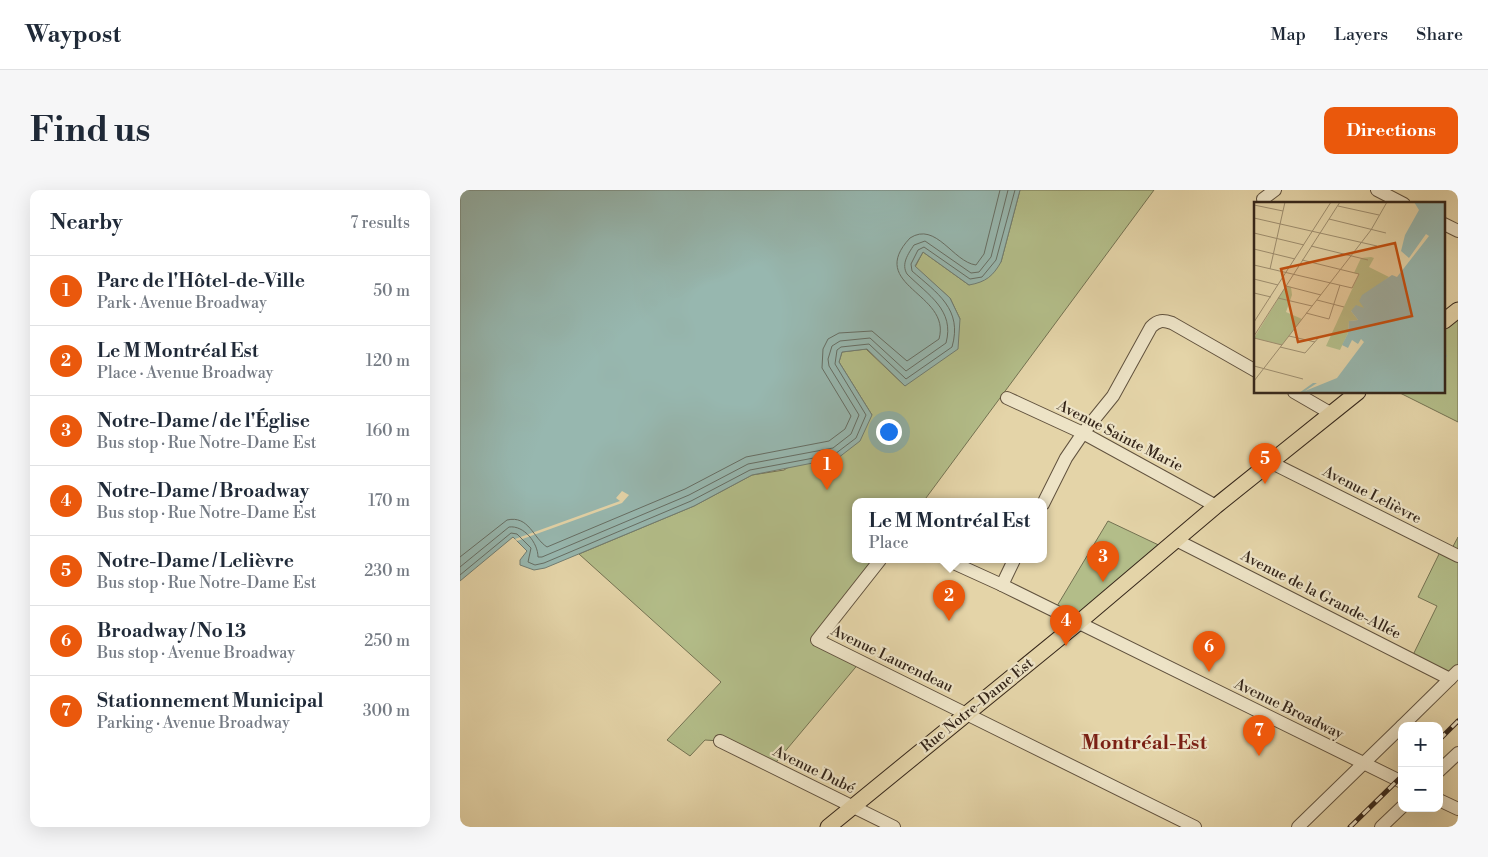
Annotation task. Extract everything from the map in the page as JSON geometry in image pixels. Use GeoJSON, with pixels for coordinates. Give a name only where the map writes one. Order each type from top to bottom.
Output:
{"type":"FeatureCollection","features":[{"type":"Feature","properties":{"kind":"main road"},"geometry":{"type":"LineString","coordinates":[[1446,320],[1458,310]]}},
{"type":"Feature","properties":{"kind":"main road","name":"Rue Notre-Dame Est"},"geometry":{"type":"LineString","coordinates":[[828,827],[1178,541],[1216,506],[1356,394]]}},
{"type":"Feature","properties":{"kind":"street"},"geometry":{"type":"LineString","coordinates":[[1263,199],[1275,190]]}},
{"type":"Feature","properties":{"kind":"street"},"geometry":{"type":"LineString","coordinates":[[1377,190],[1400,202]]}},
{"type":"Feature","properties":{"kind":"street"},"geometry":{"type":"LineString","coordinates":[[1446,225],[1458,232]]}},
{"type":"Feature","properties":{"kind":"street"},"geometry":{"type":"LineString","coordinates":[[1046,498],[1066,458],[1113,396],[1151,327],[1157,321],[1164,320],[1172,323],[1254,370]]}},
{"type":"Feature","properties":{"kind":"street"},"geometry":{"type":"LineString","coordinates":[[1297,394],[1332,414]]}},
{"type":"Feature","properties":{"kind":"street","name":"Avenue Sainte Marie"},"geometry":{"type":"LineString","coordinates":[[1008,398],[1083,434],[1216,506]]}},
{"type":"Feature","properties":{"kind":"street","name":"Avenue Lelièvre"},"geometry":{"type":"LineString","coordinates":[[1272,463],[1458,556]]}},
{"type":"Feature","properties":{"kind":"street","name":"Avenue de la Grande-Allée"},"geometry":{"type":"LineString","coordinates":[[1178,541],[1454,675]]}},
{"type":"Feature","properties":{"kind":"street","name":"Avenue Laurendeau"},"geometry":{"type":"LineString","coordinates":[[878,563],[817,640],[1195,827]]}},
{"type":"Feature","properties":{"kind":"street","name":"Avenue Broadway"},"geometry":{"type":"LineString","coordinates":[[954,563],[1398,780]]}},
{"type":"Feature","properties":{"kind":"street"},"geometry":{"type":"LineString","coordinates":[[1002,585],[1013,563]]}},
{"type":"Feature","properties":{"kind":"street"},"geometry":{"type":"LineString","coordinates":[[1406,722],[1454,675]]}},
{"type":"Feature","properties":{"kind":"street"},"geometry":{"type":"LineString","coordinates":[[1298,827],[1398,730]]}},
{"type":"Feature","properties":{"kind":"street","name":"Avenue Dubé"},"geometry":{"type":"LineString","coordinates":[[720,741],[894,827]]}},
{"type":"Feature","properties":{"kind":"street"},"geometry":{"type":"LineString","coordinates":[[1443,767],[1458,753]]}},
{"type":"Feature","properties":{"kind":"street"},"geometry":{"type":"LineString","coordinates":[[1443,802],[1458,809]]}},
{"type":"Feature","properties":{"kind":"street"},"geometry":{"type":"LineString","coordinates":[[1381,827],[1398,811]]}},
{"type":"Feature","properties":{"kind":"green space"},"geometry":{"type":"Polygon","coordinates":[[[1020,190],[1154,190],[926,498],[852,498],[852,563],[878,563],[818,640],[860,662],[772,767],[720,741],[705,740],[690,756],[667,740],[721,682],[579,554],[694,506],[752,475],[784,470],[872,415],[839,362],[842,352],[866,349],[905,386],[960,319],[950,298],[915,267],[923,252],[969,285],[1001,262],[1020,190]]]}},
{"type":"Feature","properties":{"kind":"green space"},"geometry":{"type":"Polygon","coordinates":[[[1458,310],[1458,422],[1402,394],[1446,394],[1446,320],[1458,310]]]}},
{"type":"Feature","properties":{"kind":"green space"},"geometry":{"type":"Polygon","coordinates":[[[1108,521],[1167,549],[1078,623],[1054,611],[1108,521]]]}},
{"type":"Feature","properties":{"kind":"green space"},"geometry":{"type":"Polygon","coordinates":[[[1458,537],[1458,671],[1450,679],[1411,659],[1437,606],[1418,597],[1442,548],[1450,552],[1458,537]]]}},
{"type":"Feature","properties":{"kind":"water"},"geometry":{"type":"Polygon","coordinates":[[[460,190],[1020,190],[1001,262],[988,278],[969,285],[923,252],[915,266],[950,298],[960,319],[958,349],[905,386],[867,349],[842,352],[839,362],[872,415],[860,441],[838,458],[752,475],[694,506],[545,568],[534,570],[520,565],[520,560],[527,551],[513,537],[460,581],[460,190]]]}},
{"type":"Feature","properties":{"kind":"pier"},"geometry":{"type":"Polygon","coordinates":[[[622,491],[629,495],[622,503],[517,541],[515,539],[620,501],[616,498],[622,491]]]}},
{"type":"Feature","properties":{"kind":"railway"},"geometry":{"type":"LineString","coordinates":[[1443,736],[1458,721]]}},
{"type":"Feature","properties":{"kind":"railway"},"geometry":{"type":"LineString","coordinates":[[1350,827],[1398,780]]}},
{"type":"Feature","properties":{"kind":"place","name":"Notre-Dame / Lelièvre"},"geometry":{"type":"Point","coordinates":[1265,484]}},
{"type":"Feature","properties":{"kind":"place","name":"Parc de l'Hôtel-de-Ville"},"geometry":{"type":"Point","coordinates":[827,490]}},
{"type":"Feature","properties":{"kind":"place","name":"Notre-Dame / de l'Église"},"geometry":{"type":"Point","coordinates":[1103,582]}},
{"type":"Feature","properties":{"kind":"place","name":"Le M Montréal Est"},"geometry":{"type":"Point","coordinates":[949,621]}},
{"type":"Feature","properties":{"kind":"place","name":"Notre-Dame / Broadway"},"geometry":{"type":"Point","coordinates":[1066,646]}},
{"type":"Feature","properties":{"kind":"place","name":"Broadway / No 13"},"geometry":{"type":"Point","coordinates":[1209,672]}},
{"type":"Feature","properties":{"kind":"place","name":"Stationnement Municipal"},"geometry":{"type":"Point","coordinates":[1259,756]}},
{"type":"Feature","properties":{"kind":"district","name":"Montréal-Est"},"geometry":{"type":"Point","coordinates":[1144,743]}}]}
